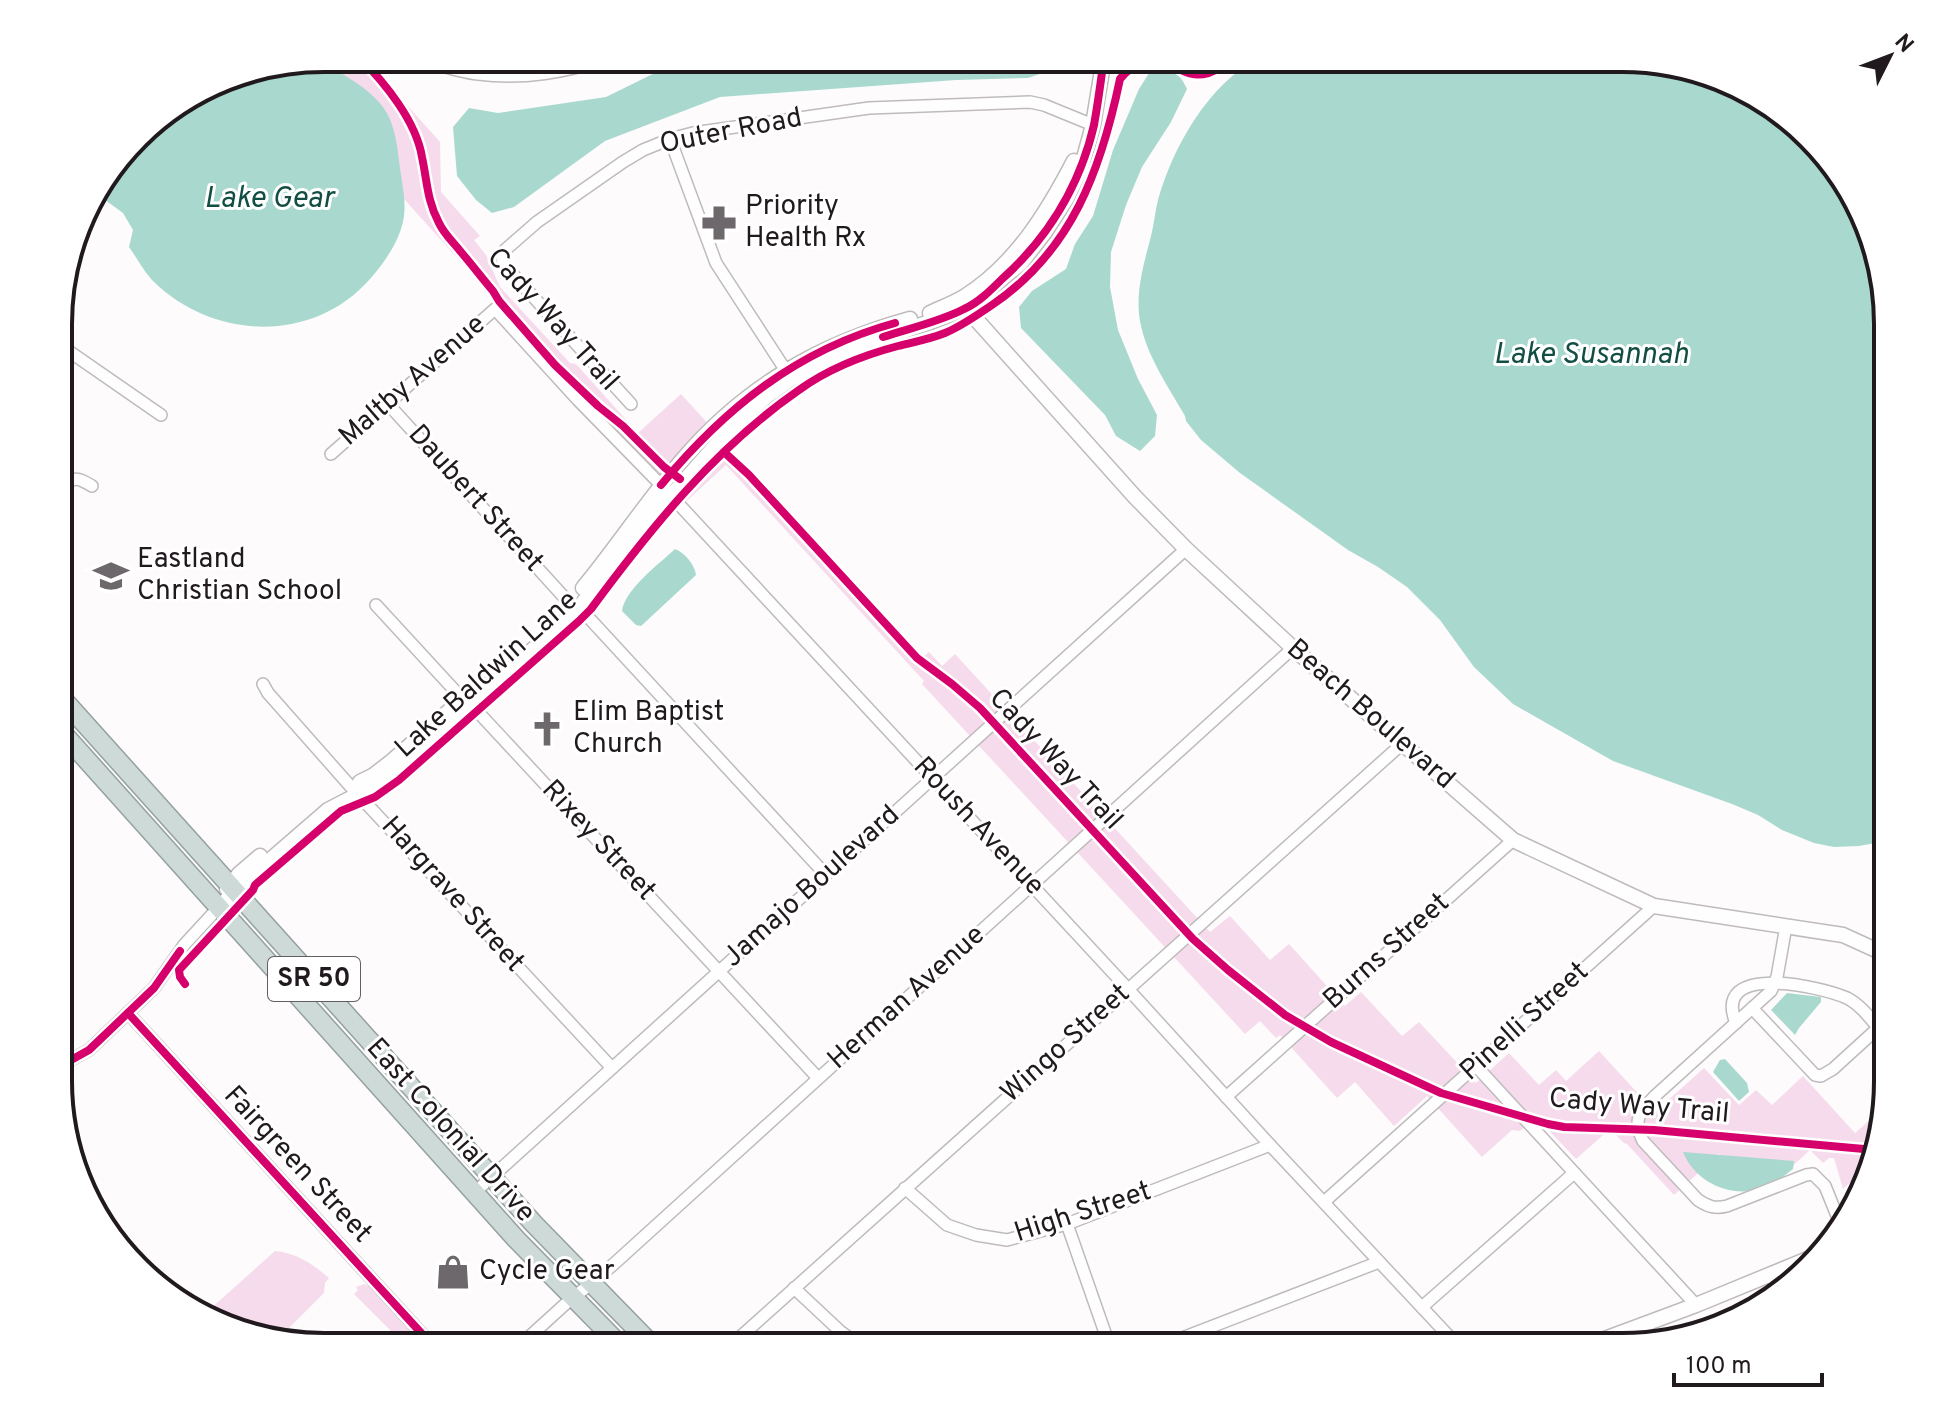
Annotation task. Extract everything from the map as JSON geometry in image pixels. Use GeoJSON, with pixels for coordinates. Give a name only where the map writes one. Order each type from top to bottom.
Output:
{"type":"FeatureCollection","features":[{"type":"Feature","properties":{"kind":"highway","name":"East Colonial Drive"},"geometry":{"type":"LineString","coordinates":[[72,710],[491,1177],[639,1332]]}},
{"type":"Feature","properties":{"kind":"highway"},"geometry":{"type":"LineString","coordinates":[[73,726],[89,728]]}},
{"type":"Feature","properties":{"kind":"highway","name":"East Colonial Drive"},"geometry":{"type":"LineString","coordinates":[[73,744],[474,1193],[607,1332]]}},
{"type":"Feature","properties":{"kind":"street"},"geometry":{"type":"LineString","coordinates":[[471,72],[532,76],[554,72]]}},
{"type":"Feature","properties":{"kind":"street","name":"Lake Baldwin Lane"},"geometry":{"type":"LineString","coordinates":[[219,907],[232,888],[328,810],[355,790],[382,782],[398,770],[467,702],[574,606],[666,490],[685,456],[756,391],[789,375],[819,351],[851,337],[965,303],[1034,229],[1057,195],[1093,125],[1102,73]]}},
{"type":"Feature","properties":{"kind":"street","name":"Outer Road"},"geometry":{"type":"LineString","coordinates":[[631,404],[506,267],[503,255],[537,222],[643,150],[693,133],[869,108],[1030,102],[1093,125]]}},
{"type":"Feature","properties":{"kind":"street"},"geometry":{"type":"LineString","coordinates":[[670,139],[716,263],[789,375]]}},
{"type":"Feature","properties":{"kind":"street","name":"Beach Boulevard"},"geometry":{"type":"LineString","coordinates":[[965,303],[1135,497],[1186,549],[1293,648],[1513,840],[1654,906],[1843,935],[1873,949]]}},
{"type":"Feature","properties":{"kind":"street","name":"Maltby Avenue"},"geometry":{"type":"LineString","coordinates":[[331,454],[495,309]]}},
{"type":"Feature","properties":{"kind":"street","name":"Roush Avenue"},"geometry":{"type":"LineString","coordinates":[[495,309],[933,777],[1446,1333]]}},
{"type":"Feature","properties":{"kind":"street"},"geometry":{"type":"LineString","coordinates":[[72,353],[161,415]]}},
{"type":"Feature","properties":{"kind":"street","name":"Daubert Street"},"geometry":{"type":"LineString","coordinates":[[388,404],[825,874]]}},
{"type":"Feature","properties":{"kind":"street"},"geometry":{"type":"LineString","coordinates":[[72,480],[78,479],[92,486]]}},
{"type":"Feature","properties":{"kind":"street","name":"Jamajo Boulevard"},"geometry":{"type":"LineString","coordinates":[[474,1193],[1186,549]]}},
{"type":"Feature","properties":{"kind":"street","name":"Rixey Street"},"geometry":{"type":"LineString","coordinates":[[376,605],[818,1078]]}},
{"type":"Feature","properties":{"kind":"street","name":"Herman Avenue"},"geometry":{"type":"LineString","coordinates":[[534,1332],[1293,648]]}},
{"type":"Feature","properties":{"kind":"street","name":"Hargrave Street"},"geometry":{"type":"LineString","coordinates":[[263,684],[355,790],[612,1068]]}},
{"type":"Feature","properties":{"kind":"street","name":"Wingo Street"},"geometry":{"type":"LineString","coordinates":[[745,1332],[1403,743]]}},
{"type":"Feature","properties":{"kind":"street","name":"Burns Street"},"geometry":{"type":"LineString","coordinates":[[1226,1097],[1513,840]]}},
{"type":"Feature","properties":{"kind":"street","name":"Pinelli Street"},"geometry":{"type":"LineString","coordinates":[[1324,1202],[1654,906]]}},
{"type":"Feature","properties":{"kind":"street"},"geometry":{"type":"LineString","coordinates":[[73,1059],[89,1050],[154,988],[184,945],[219,907]]}},
{"type":"Feature","properties":{"kind":"street"},"geometry":{"type":"LineString","coordinates":[[1786,926],[1771,991],[1642,1109],[1637,1130],[1643,1141],[1698,1200],[1709,1207],[1727,1206],[1813,1174],[1825,1186],[1836,1213]]}},
{"type":"Feature","properties":{"kind":"street"},"geometry":{"type":"LineString","coordinates":[[1736,1023],[1732,1003],[1743,989],[1756,982],[1804,985],[1846,998],[1873,1023]]}},
{"type":"Feature","properties":{"kind":"street"},"geometry":{"type":"LineString","coordinates":[[1752,1008],[1815,1075],[1821,1076],[1833,1069],[1873,1033]]}},
{"type":"Feature","properties":{"kind":"street","name":"Fairgreen Street"},"geometry":{"type":"LineString","coordinates":[[128,1013],[420,1332]]}},
{"type":"Feature","properties":{"kind":"street"},"geometry":{"type":"LineString","coordinates":[[342,1045],[359,1029]]}},
{"type":"Feature","properties":{"kind":"street"},"geometry":{"type":"LineString","coordinates":[[1476,1066],[1696,1305]]}},
{"type":"Feature","properties":{"kind":"street","name":"High Street"},"geometry":{"type":"LineString","coordinates":[[905,1188],[947,1225],[976,1235],[1007,1240],[1067,1224],[1270,1145]]}},
{"type":"Feature","properties":{"kind":"street"},"geometry":{"type":"LineString","coordinates":[[1422,1307],[1574,1173]]}},
{"type":"Feature","properties":{"kind":"street"},"geometry":{"type":"LineString","coordinates":[[1067,1224],[1105,1333]]}},
{"type":"Feature","properties":{"kind":"street"},"geometry":{"type":"LineString","coordinates":[[1196,1333],[1379,1262]]}},
{"type":"Feature","properties":{"kind":"street"},"geometry":{"type":"LineString","coordinates":[[1621,1333],[1794,1264]]}},
{"type":"Feature","properties":{"kind":"street"},"geometry":{"type":"LineString","coordinates":[[1771,1273],[1774,1282]]}},
{"type":"Feature","properties":{"kind":"street"},"geometry":{"type":"LineString","coordinates":[[794,1288],[842,1332]]}},
{"type":"Feature","properties":{"kind":"shaded area"},"geometry":{"type":"Polygon","coordinates":[[[378,72],[440,142],[441,192],[480,236],[474,240],[486,255],[500,287],[570,363],[576,364],[638,433],[681,394],[922,658],[929,652],[942,666],[955,654],[1210,932],[1230,916],[1270,960],[1289,944],[1345,1006],[1361,992],[1402,1036],[1419,1022],[1476,1083],[1509,1053],[1539,1085],[1556,1070],[1566,1081],[1599,1051],[1655,1112],[1704,1068],[1739,1105],[1756,1090],[1772,1105],[1803,1076],[1855,1133],[1870,1120],[1854,1179],[1843,1189],[1834,1158],[1823,1163],[1810,1150],[1763,1193],[1719,1154],[1674,1195],[1610,1129],[1576,1159],[1536,1117],[1520,1131],[1512,1130],[1482,1157],[1427,1096],[1394,1126],[1355,1082],[1337,1098],[1280,1035],[1276,1038],[1260,1021],[1245,1034],[922,684],[924,681],[726,465],[681,506],[291,74],[378,72]]]}},
{"type":"Feature","properties":{"kind":"shaded area"},"geometry":{"type":"Polygon","coordinates":[[[275,1251],[304,1260],[329,1278],[324,1293],[287,1330],[243,1320],[213,1307],[275,1251]]]}},
{"type":"Feature","properties":{"kind":"shaded area"},"geometry":{"type":"Polygon","coordinates":[[[364,1284],[371,1287],[412,1332],[392,1332],[354,1294],[358,1290],[356,1287],[364,1284]]]}},
{"type":"Feature","properties":{"kind":"water","name":"Lake Gear"},"geometry":{"type":"Polygon","coordinates":[[[338,72],[371,94],[388,115],[394,132],[404,204],[404,216],[396,242],[370,279],[347,300],[321,315],[292,324],[263,327],[234,324],[205,315],[178,301],[154,282],[129,247],[133,230],[123,213],[105,200],[124,171],[146,146],[198,106],[243,85],[291,74],[338,72]]]}},
{"type":"Feature","properties":{"kind":"water"},"geometry":{"type":"Polygon","coordinates":[[[656,72],[1044,73],[1028,78],[956,80],[720,97],[605,141],[514,207],[492,213],[476,200],[457,176],[453,127],[469,108],[498,113],[606,97],[656,72]]]}},
{"type":"Feature","properties":{"kind":"water"},"geometry":{"type":"Polygon","coordinates":[[[1149,73],[1174,73],[1187,89],[1171,122],[1142,167],[1111,252],[1110,287],[1118,330],[1157,415],[1155,436],[1140,451],[1116,436],[1105,415],[1021,328],[1019,307],[1032,291],[1066,269],[1075,244],[1093,216],[1113,150],[1149,73]]]}},
{"type":"Feature","properties":{"kind":"water","name":"Lake Susannah"},"geometry":{"type":"Polygon","coordinates":[[[1237,73],[1655,74],[1718,91],[1748,106],[1775,124],[1822,171],[1848,213],[1861,243],[1872,291],[1873,844],[1834,847],[1814,843],[1732,804],[1613,761],[1513,704],[1474,667],[1440,620],[1407,587],[1348,550],[1240,473],[1201,440],[1186,421],[1147,346],[1140,321],[1139,300],[1158,200],[1173,159],[1195,119],[1237,73]]]}},
{"type":"Feature","properties":{"kind":"water"},"geometry":{"type":"Polygon","coordinates":[[[675,549],[689,560],[696,575],[641,626],[636,625],[622,611],[624,603],[644,577],[675,549]]]}},
{"type":"Feature","properties":{"kind":"water"},"geometry":{"type":"Polygon","coordinates":[[[1787,993],[1821,997],[1821,1002],[1795,1035],[1771,1010],[1787,993]]]}},
{"type":"Feature","properties":{"kind":"water"},"geometry":{"type":"Polygon","coordinates":[[[1725,1059],[1747,1083],[1749,1092],[1739,1101],[1713,1072],[1720,1060],[1725,1059]]]}},
{"type":"Feature","properties":{"kind":"water"},"geometry":{"type":"Polygon","coordinates":[[[1683,1152],[1794,1161],[1793,1169],[1774,1183],[1742,1192],[1707,1181],[1697,1173],[1683,1152]]]}},
{"type":"Feature","properties":{"kind":"cycle path","name":"Cady Way Trail"},"geometry":{"type":"LineString","coordinates":[[373,72],[406,116],[419,143],[432,207],[446,235],[555,365],[680,479]]}},
{"type":"Feature","properties":{"kind":"cycle path"},"geometry":{"type":"LineString","coordinates":[[883,337],[954,314],[979,300],[1034,246],[1060,209],[1080,169],[1094,125],[1102,73]]}},
{"type":"Feature","properties":{"kind":"cycle path"},"geometry":{"type":"LineString","coordinates":[[185,984],[179,970],[255,885],[341,811],[375,797],[399,780],[579,621],[686,491],[768,413],[810,382],[847,364],[957,327],[1020,284],[1063,234],[1079,206],[1103,145],[1120,79],[1126,73]]}},
{"type":"Feature","properties":{"kind":"cycle path"},"geometry":{"type":"LineString","coordinates":[[1188,73],[1207,73]]}},
{"type":"Feature","properties":{"kind":"cycle path"},"geometry":{"type":"LineString","coordinates":[[661,485],[711,431],[765,385],[826,349],[895,323]]}},
{"type":"Feature","properties":{"kind":"cycle path","name":"Cady Way Trail"},"geometry":{"type":"LineString","coordinates":[[724,452],[749,475],[917,658],[980,708],[1193,939],[1285,1015],[1331,1042],[1441,1093],[1548,1124],[1864,1149]]}},
{"type":"Feature","properties":{"kind":"cycle path"},"geometry":{"type":"LineString","coordinates":[[73,1059],[89,1050],[154,988],[180,951]]}},
{"type":"Feature","properties":{"kind":"cycle path"},"geometry":{"type":"LineString","coordinates":[[128,1013],[420,1332]]}},
{"type":"Feature","properties":{"kind":"place","name":"Priority Health Rx"},"geometry":{"type":"Point","coordinates":[719,223]}},
{"type":"Feature","properties":{"kind":"place","name":"Eastland Christian School"},"geometry":{"type":"Point","coordinates":[111,576]}},
{"type":"Feature","properties":{"kind":"place","name":"Elim Baptist Church"},"geometry":{"type":"Point","coordinates":[547,729]}},
{"type":"Feature","properties":{"kind":"place","name":"Cycle Gear"},"geometry":{"type":"Point","coordinates":[453,1272]}}]}
